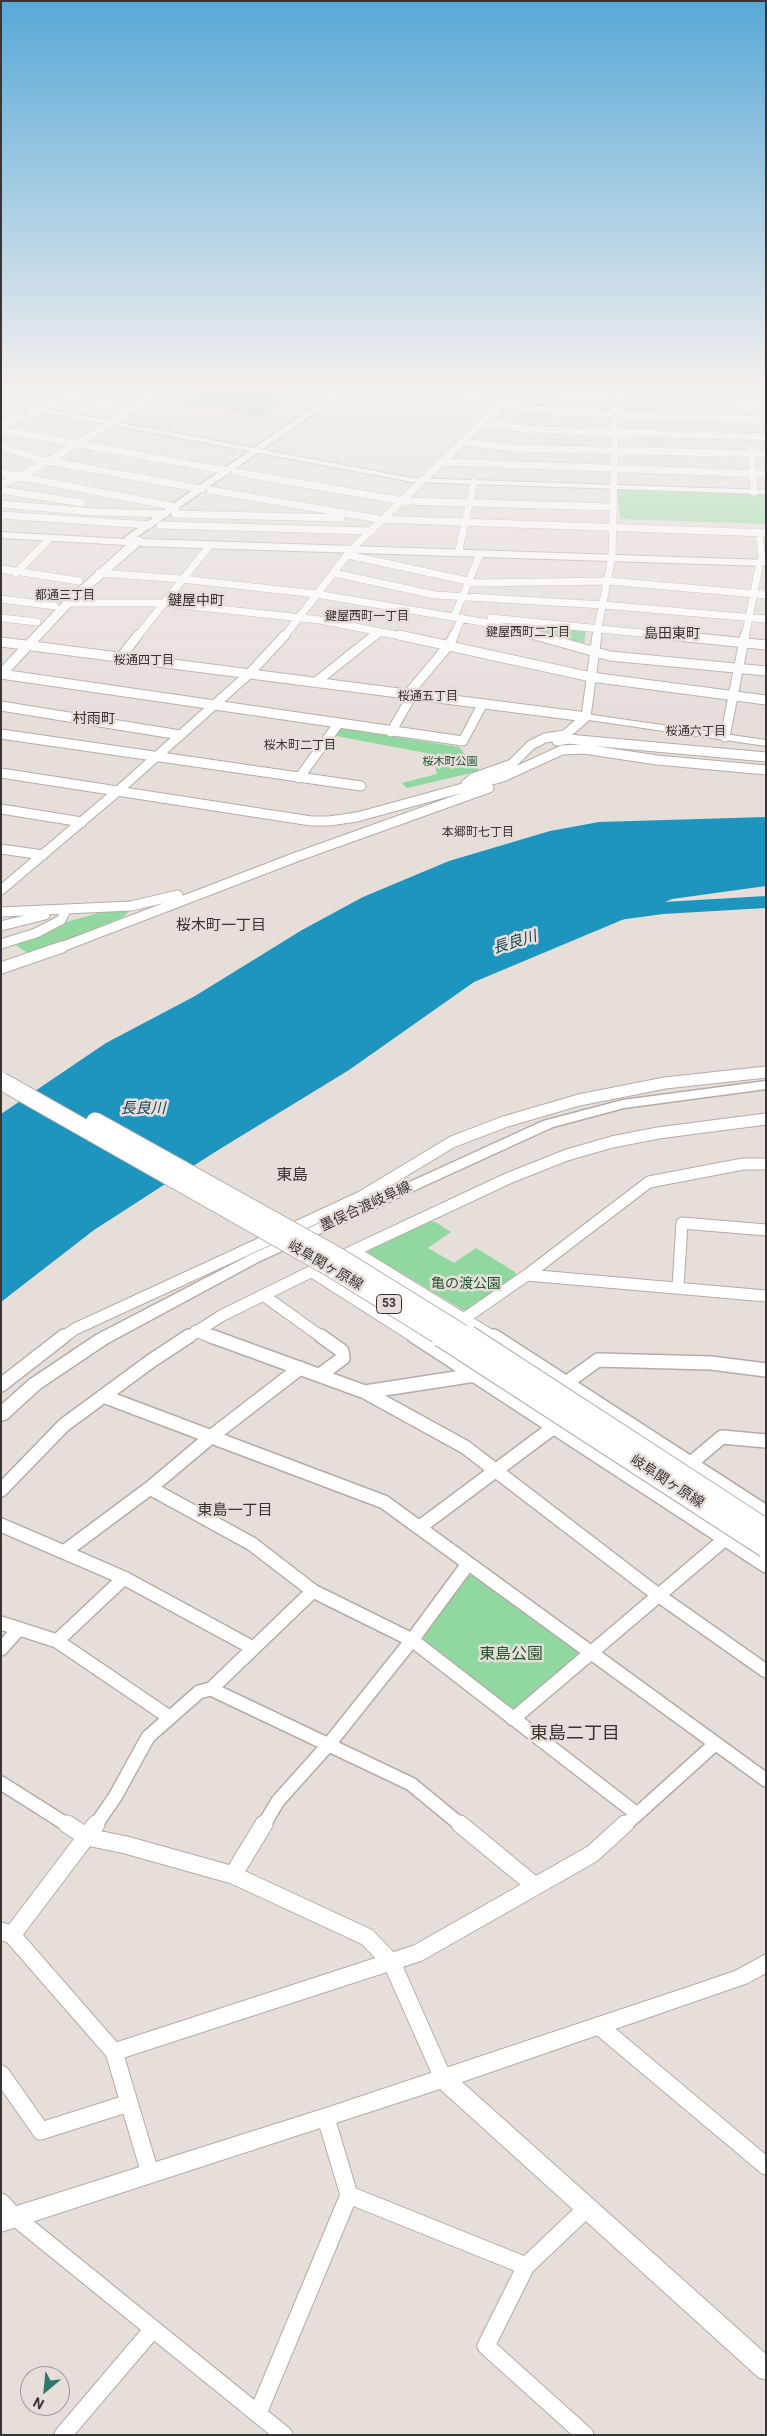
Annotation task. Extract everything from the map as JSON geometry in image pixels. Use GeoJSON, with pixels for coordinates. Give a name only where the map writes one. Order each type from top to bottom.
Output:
{"type":"FeatureCollection","features":[{"type":"Feature","properties":{"kind":"main road"},"geometry":{"type":"LineString","coordinates":[[1,660],[79,581],[132,541],[160,525],[175,510],[189,501]]}},
{"type":"Feature","properties":{"kind":"main road"},"geometry":{"type":"LineString","coordinates":[[1,674],[68,603],[132,541],[149,525],[165,514],[175,510]]}},
{"type":"Feature","properties":{"kind":"main road"},"geometry":{"type":"LineString","coordinates":[[1,533],[352,551],[612,555]]}},
{"type":"Feature","properties":{"kind":"main road"},"geometry":{"type":"LineString","coordinates":[[1,533],[49,539],[352,551],[459,550],[763,561]]}},
{"type":"Feature","properties":{"kind":"main road","name":"岐阜関ヶ原線"},"geometry":{"type":"LineString","coordinates":[[1,1068],[357,1268],[503,1358],[766,1530]]}},
{"type":"Feature","properties":{"kind":"main road","name":"岐阜関ヶ原線"},"geometry":{"type":"LineString","coordinates":[[1,1081],[329,1267],[491,1367],[766,1547]]}},
{"type":"Feature","properties":{"kind":"main road","name":"墨俣合渡岐阜線"},"geometry":{"type":"LineString","coordinates":[[1,1415],[35,1384],[102,1339],[255,1258],[548,1124],[623,1104],[766,1085]]}},
{"type":"Feature","properties":{"kind":"street"},"geometry":{"type":"LineString","coordinates":[[68,501],[82,503]]}},
{"type":"Feature","properties":{"kind":"street"},"geometry":{"type":"LineString","coordinates":[[71,510],[86,501]]}},
{"type":"Feature","properties":{"kind":"street"},"geometry":{"type":"LineString","coordinates":[[136,501],[175,510],[361,519],[368,517]]}},
{"type":"Feature","properties":{"kind":"street"},"geometry":{"type":"LineString","coordinates":[[274,501],[384,519],[762,533],[763,561],[749,617],[725,738]]}},
{"type":"Feature","properties":{"kind":"street"},"geometry":{"type":"LineString","coordinates":[[1,890],[119,790],[250,673],[299,618],[316,594],[352,551],[403,501],[613,507]]}},
{"type":"Feature","properties":{"kind":"street"},"geometry":{"type":"LineString","coordinates":[[461,788],[473,778],[512,764],[531,745],[545,738],[565,735],[586,718],[593,651],[609,581],[612,555],[613,501]]}},
{"type":"Feature","properties":{"kind":"street"},"geometry":{"type":"LineString","coordinates":[[459,550],[470,502]]}},
{"type":"Feature","properties":{"kind":"street"},"geometry":{"type":"LineString","coordinates":[[1,504],[71,510],[165,514]]}},
{"type":"Feature","properties":{"kind":"street"},"geometry":{"type":"LineString","coordinates":[[1,515],[149,525]]}},
{"type":"Feature","properties":{"kind":"street"},"geometry":{"type":"LineString","coordinates":[[160,525],[372,531]]}},
{"type":"Feature","properties":{"kind":"street"},"geometry":{"type":"LineString","coordinates":[[16,573],[49,539]]}},
{"type":"Feature","properties":{"kind":"street"},"geometry":{"type":"LineString","coordinates":[[120,658],[210,545]]}},
{"type":"Feature","properties":{"kind":"street"},"geometry":{"type":"LineString","coordinates":[[352,551],[486,583],[609,581],[766,595]]}},
{"type":"Feature","properties":{"kind":"street"},"geometry":{"type":"LineString","coordinates":[[407,695],[449,645],[461,618],[462,597],[471,580],[480,554]]}},
{"type":"Feature","properties":{"kind":"street"},"geometry":{"type":"LineString","coordinates":[[1,569],[16,573],[79,581]]}},
{"type":"Feature","properties":{"kind":"street"},"geometry":{"type":"LineString","coordinates":[[99,573],[182,579],[316,594],[366,604],[461,618],[519,630],[610,656],[766,671]]}},
{"type":"Feature","properties":{"kind":"street"},"geometry":{"type":"LineString","coordinates":[[334,573],[416,591],[462,597],[603,605],[766,619]]}},
{"type":"Feature","properties":{"kind":"street"},"geometry":{"type":"LineString","coordinates":[[1,599],[55,606]]}},
{"type":"Feature","properties":{"kind":"street"},"geometry":{"type":"LineString","coordinates":[[68,603],[164,603],[299,618],[449,645],[591,677],[766,700]]}},
{"type":"Feature","properties":{"kind":"street"},"geometry":{"type":"LineString","coordinates":[[1,618],[37,622]]}},
{"type":"Feature","properties":{"kind":"street"},"geometry":{"type":"LineString","coordinates":[[461,618],[488,618],[766,645]]}},
{"type":"Feature","properties":{"kind":"street"},"geometry":{"type":"LineString","coordinates":[[316,682],[380,632]]}},
{"type":"Feature","properties":{"kind":"street"},"geometry":{"type":"LineString","coordinates":[[1,642],[250,673],[766,743]]}},
{"type":"Feature","properties":{"kind":"street"},"geometry":{"type":"LineString","coordinates":[[1,674],[463,741],[482,705]]}},
{"type":"Feature","properties":{"kind":"street"},"geometry":{"type":"LineString","coordinates":[[391,732],[410,699],[407,695]]}},
{"type":"Feature","properties":{"kind":"street"},"geometry":{"type":"LineString","coordinates":[[1,706],[180,735]]}},
{"type":"Feature","properties":{"kind":"street"},"geometry":{"type":"LineString","coordinates":[[299,778],[338,724]]}},
{"type":"Feature","properties":{"kind":"street"},"geometry":{"type":"LineString","coordinates":[[1,734],[361,786]]}},
{"type":"Feature","properties":{"kind":"street"},"geometry":{"type":"LineString","coordinates":[[531,745],[568,739],[766,758]]}},
{"type":"Feature","properties":{"kind":"street"},"geometry":{"type":"LineString","coordinates":[[1,773],[311,821],[329,821],[356,817],[504,777],[555,752],[584,749],[697,765],[766,770]]}},
{"type":"Feature","properties":{"kind":"street"},"geometry":{"type":"LineString","coordinates":[[1,968],[511,780],[537,768],[555,752]]}},
{"type":"Feature","properties":{"kind":"street"},"geometry":{"type":"LineString","coordinates":[[1,809],[82,822]]}},
{"type":"Feature","properties":{"kind":"street"},"geometry":{"type":"LineString","coordinates":[[1,848],[43,855]]}},
{"type":"Feature","properties":{"kind":"street"},"geometry":{"type":"LineString","coordinates":[[1,912],[134,906],[187,893],[204,892]]}},
{"type":"Feature","properties":{"kind":"street"},"geometry":{"type":"LineString","coordinates":[[1,926],[66,910]]}},
{"type":"Feature","properties":{"kind":"street"},"geometry":{"type":"LineString","coordinates":[[1,944],[36,933],[62,920],[66,910]]}},
{"type":"Feature","properties":{"kind":"street"},"geometry":{"type":"LineString","coordinates":[[1,1384],[48,1347],[75,1329],[361,1197],[452,1142],[504,1122],[587,1098],[694,1079],[766,1072]]}},
{"type":"Feature","properties":{"kind":"street"},"geometry":{"type":"LineString","coordinates":[[1,1490],[64,1425],[196,1331],[352,1251],[509,1178],[566,1155],[612,1142],[658,1133],[766,1119]]}},
{"type":"Feature","properties":{"kind":"street"},"geometry":{"type":"LineString","coordinates":[[465,1318],[527,1275],[649,1182],[743,1164],[766,1164]]}},
{"type":"Feature","properties":{"kind":"street"},"geometry":{"type":"LineString","coordinates":[[678,1287],[682,1223],[766,1230]]}},
{"type":"Feature","properties":{"kind":"street"},"geometry":{"type":"LineString","coordinates":[[352,1251],[465,1318],[766,1512]]}},
{"type":"Feature","properties":{"kind":"street"},"geometry":{"type":"LineString","coordinates":[[311,1271],[475,1375],[766,1566]]}},
{"type":"Feature","properties":{"kind":"street"},"geometry":{"type":"LineString","coordinates":[[527,1275],[766,1296]]}},
{"type":"Feature","properties":{"kind":"street"},"geometry":{"type":"LineString","coordinates":[[263,1295],[342,1352],[343,1358],[320,1376]]}},
{"type":"Feature","properties":{"kind":"street"},"geometry":{"type":"LineString","coordinates":[[196,1331],[365,1392],[465,1447],[658,1595],[766,1671]]}},
{"type":"Feature","properties":{"kind":"street"},"geometry":{"type":"LineString","coordinates":[[566,1383],[598,1360],[711,1363],[766,1370]]}},
{"type":"Feature","properties":{"kind":"street"},"geometry":{"type":"LineString","coordinates":[[64,1552],[150,1488],[212,1436],[300,1368]]}},
{"type":"Feature","properties":{"kind":"street"},"geometry":{"type":"LineString","coordinates":[[365,1392],[475,1375]]}},
{"type":"Feature","properties":{"kind":"street"},"geometry":{"type":"LineString","coordinates":[[103,1396],[384,1502],[766,1780]]}},
{"type":"Feature","properties":{"kind":"street"},"geometry":{"type":"LineString","coordinates":[[420,1527],[554,1427]]}},
{"type":"Feature","properties":{"kind":"street"},"geometry":{"type":"LineString","coordinates":[[691,1463],[722,1437],[766,1441]]}},
{"type":"Feature","properties":{"kind":"street"},"geometry":{"type":"LineString","coordinates":[[150,1488],[252,1544],[313,1591],[412,1640],[637,1814]]}},
{"type":"Feature","properties":{"kind":"street"},"geometry":{"type":"LineString","coordinates":[[1,1525],[124,1578],[253,1648]]}},
{"type":"Feature","properties":{"kind":"street"},"geometry":{"type":"LineString","coordinates":[[513,1719],[725,1539]]}},
{"type":"Feature","properties":{"kind":"street"},"geometry":{"type":"LineString","coordinates":[[233,1875],[278,1801],[329,1744],[412,1640],[468,1564]]}},
{"type":"Feature","properties":{"kind":"street"},"geometry":{"type":"LineString","coordinates":[[57,1641],[124,1578]]}},
{"type":"Feature","properties":{"kind":"street"},"geometry":{"type":"LineString","coordinates":[[150,2173],[114,2052],[6,1933],[87,1837],[115,1797],[148,1737],[199,1692],[211,1689],[313,1591]]}},
{"type":"Feature","properties":{"kind":"street"},"geometry":{"type":"LineString","coordinates":[[1,1623],[57,1641],[169,1717]]}},
{"type":"Feature","properties":{"kind":"street"},"geometry":{"type":"LineString","coordinates":[[1,1649],[18,1630]]}},
{"type":"Feature","properties":{"kind":"street"},"geometry":{"type":"LineString","coordinates":[[211,1689],[411,1784],[534,1885]]}},
{"type":"Feature","properties":{"kind":"street"},"geometry":{"type":"LineString","coordinates":[[114,2052],[392,1963],[418,1952],[592,1854],[715,1744]]}},
{"type":"Feature","properties":{"kind":"street"},"geometry":{"type":"LineString","coordinates":[[1,1783],[87,1837],[144,1849],[233,1875],[367,1937],[392,1963],[443,2078],[586,2209],[766,2369]]}},
{"type":"Feature","properties":{"kind":"street"},"geometry":{"type":"LineString","coordinates":[[6,2214],[150,2173],[326,2118],[741,1976],[766,1963]]}},
{"type":"Feature","properties":{"kind":"street"},"geometry":{"type":"LineString","coordinates":[[599,2026],[766,2166]]}},
{"type":"Feature","properties":{"kind":"street"},"geometry":{"type":"LineString","coordinates":[[1,2074],[41,2131],[130,2104]]}},
{"type":"Feature","properties":{"kind":"street"},"geometry":{"type":"LineString","coordinates":[[258,2413],[349,2195],[326,2118]]}},
{"type":"Feature","properties":{"kind":"street"},"geometry":{"type":"LineString","coordinates":[[349,2195],[526,2266]]}},
{"type":"Feature","properties":{"kind":"street"},"geometry":{"type":"LineString","coordinates":[[585,2435],[486,2346],[526,2266],[586,2209]]}},
{"type":"Feature","properties":{"kind":"street"},"geometry":{"type":"LineString","coordinates":[[6,2214],[284,2435]]}},
{"type":"Feature","properties":{"kind":"street"},"geometry":{"type":"LineString","coordinates":[[63,2435],[153,2329]]}},
{"type":"Feature","properties":{"kind":"green space"},"geometry":{"type":"Polygon","coordinates":[[[618,501],[766,501],[766,524],[620,519],[618,501]]]}},
{"type":"Feature","properties":{"kind":"green space"},"geometry":{"type":"Polygon","coordinates":[[[491,619],[586,629],[584,645],[491,619]]]}},
{"type":"Feature","properties":{"kind":"green space","name":"桜木町公園"},"geometry":{"type":"Polygon","coordinates":[[[340,728],[459,747],[480,771],[407,788],[402,783],[437,774],[431,754],[336,736],[340,728]]]}},
{"type":"Feature","properties":{"kind":"green space"},"geometry":{"type":"Polygon","coordinates":[[[132,909],[123,917],[31,955],[14,944],[55,925],[99,913],[132,909]]]}},
{"type":"Feature","properties":{"kind":"green space","name":"亀の渡公園"},"geometry":{"type":"Polygon","coordinates":[[[426,1221],[435,1222],[451,1232],[428,1248],[454,1263],[476,1248],[515,1272],[516,1276],[470,1310],[463,1310],[368,1253],[369,1249],[426,1221]]]}},
{"type":"Feature","properties":{"kind":"green space","name":"東島公園"},"geometry":{"type":"Polygon","coordinates":[[[474,1575],[579,1652],[579,1658],[519,1709],[512,1710],[426,1643],[423,1637],[467,1576],[474,1575]]]}},
{"type":"Feature","properties":{"kind":"water","name":"長良川"},"geometry":{"type":"Polygon","coordinates":[[[766,817],[766,886],[672,899],[474,982],[349,1070],[215,1152],[94,1230],[1,1302],[1,1114],[106,1043],[195,996],[302,930],[363,897],[449,861],[550,831],[599,822],[766,817]]]}},
{"type":"Feature","properties":{"kind":"waterway","name":"長良川"},"geometry":{"type":"LineString","coordinates":[[619,914],[663,908],[766,902]]}},
{"type":"Feature","properties":{"kind":"district","name":"都通三丁目"},"geometry":{"type":"Point","coordinates":[65,596]}},
{"type":"Feature","properties":{"kind":"district","name":"鍵屋中町"},"geometry":{"type":"Point","coordinates":[196,601]}},
{"type":"Feature","properties":{"kind":"district","name":"鍵屋西町一丁目"},"geometry":{"type":"Point","coordinates":[367,617]}},
{"type":"Feature","properties":{"kind":"district","name":"鍵屋西町二丁目"},"geometry":{"type":"Point","coordinates":[528,633]}},
{"type":"Feature","properties":{"kind":"district","name":"島田東町"},"geometry":{"type":"Point","coordinates":[672,634]}},
{"type":"Feature","properties":{"kind":"district","name":"桜通四丁目"},"geometry":{"type":"Point","coordinates":[144,661]}},
{"type":"Feature","properties":{"kind":"district","name":"桜通五丁目"},"geometry":{"type":"Point","coordinates":[428,697]}},
{"type":"Feature","properties":{"kind":"district","name":"村雨町"},"geometry":{"type":"Point","coordinates":[94,719]}},
{"type":"Feature","properties":{"kind":"district","name":"桜通六丁目"},"geometry":{"type":"Point","coordinates":[696,732]}},
{"type":"Feature","properties":{"kind":"district","name":"桜木町二丁目"},"geometry":{"type":"Point","coordinates":[300,746]}},
{"type":"Feature","properties":{"kind":"district","name":"本郷町七丁目"},"geometry":{"type":"Point","coordinates":[478,833]}},
{"type":"Feature","properties":{"kind":"district","name":"桜木町一丁目"},"geometry":{"type":"Point","coordinates":[221,926]}},
{"type":"Feature","properties":{"kind":"district","name":"東島"},"geometry":{"type":"Point","coordinates":[292,1176]}},
{"type":"Feature","properties":{"kind":"district","name":"東島一丁目"},"geometry":{"type":"Point","coordinates":[235,1511]}},
{"type":"Feature","properties":{"kind":"district","name":"東島二丁目"},"geometry":{"type":"Point","coordinates":[575,1734]}}]}
